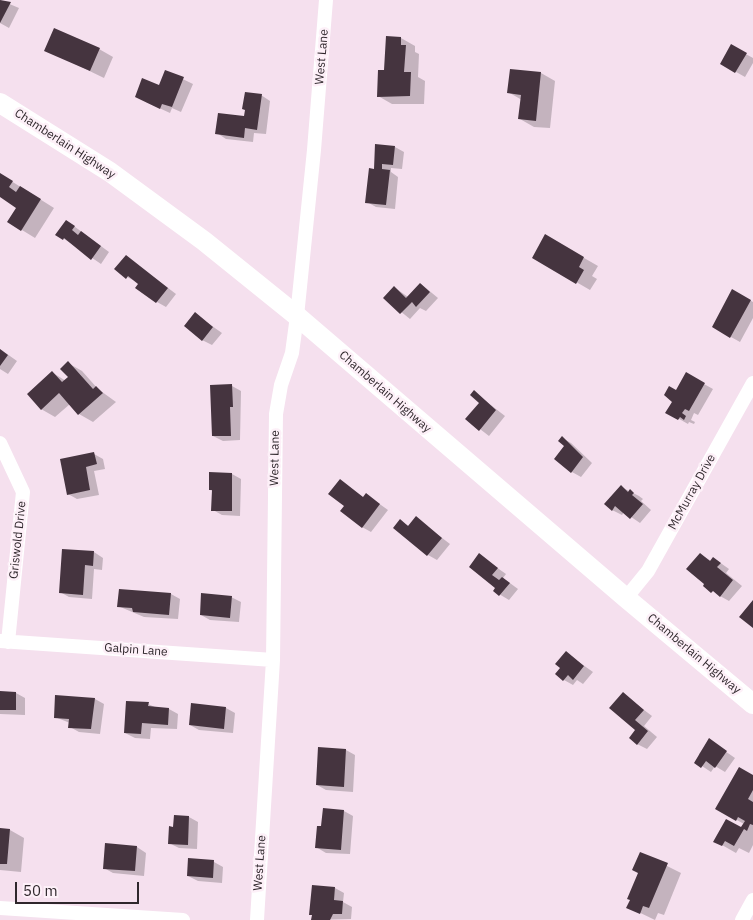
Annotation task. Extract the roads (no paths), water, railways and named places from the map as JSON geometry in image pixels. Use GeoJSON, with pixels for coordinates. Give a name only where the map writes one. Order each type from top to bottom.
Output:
{"type":"FeatureCollection","features":[{"type":"Feature","properties":{"kind":"main road","name":"Chamberlain Highway"},"geometry":{"type":"LineString","coordinates":[[0,103],[110,172],[204,241],[297,316],[626,598],[753,704]]}},
{"type":"Feature","properties":{"kind":"street","name":"West Lane"},"geometry":{"type":"LineString","coordinates":[[257,920],[273,660],[276,414],[281,385],[292,353],[297,316],[314,150],[326,0]]}},
{"type":"Feature","properties":{"kind":"street","name":"McMurray Drive"},"geometry":{"type":"LineString","coordinates":[[626,598],[648,571],[753,383]]}},
{"type":"Feature","properties":{"kind":"street","name":"Griswold Drive"},"geometry":{"type":"LineString","coordinates":[[0,443],[23,492],[4,642]]}},
{"type":"Feature","properties":{"kind":"street","name":"Galpin Lane"},"geometry":{"type":"LineString","coordinates":[[4,642],[273,660]]}},
{"type":"Feature","properties":{"kind":"street"},"geometry":{"type":"LineString","coordinates":[[742,920],[753,900]]}},
{"type":"Feature","properties":{"kind":"street"},"geometry":{"type":"LineString","coordinates":[[0,908],[184,920]]}}]}
